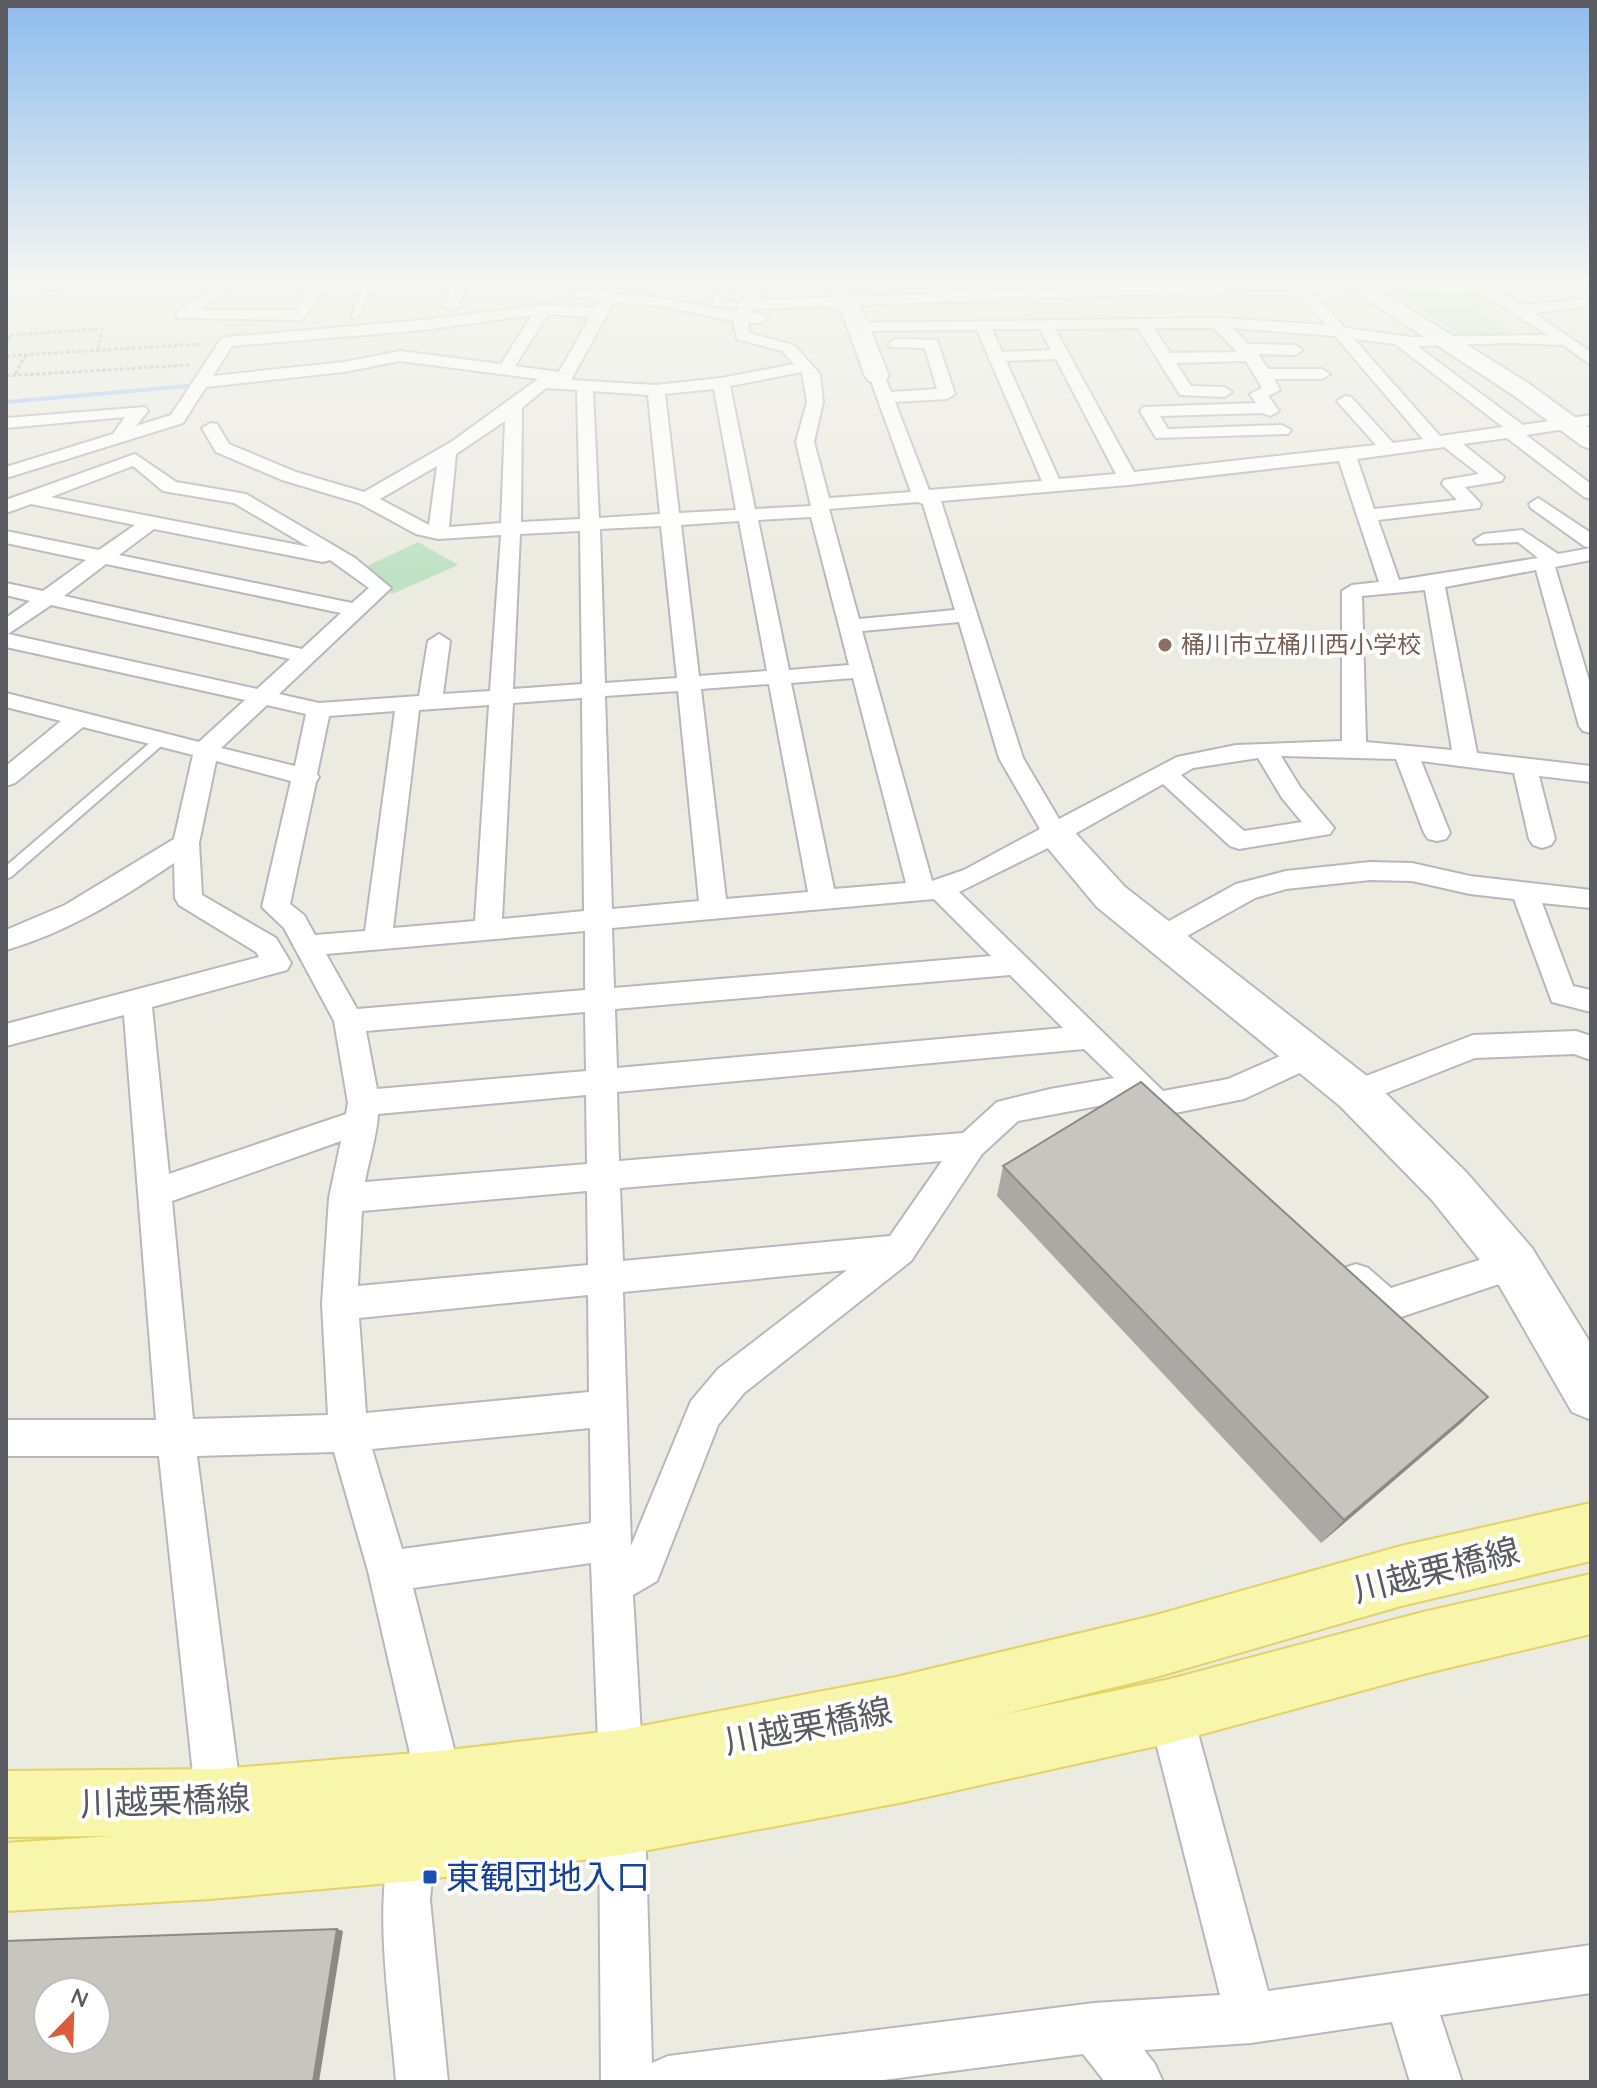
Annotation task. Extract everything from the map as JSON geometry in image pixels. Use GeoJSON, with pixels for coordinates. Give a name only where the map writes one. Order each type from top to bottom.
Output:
{"type":"FeatureCollection","features":[{"type":"Feature","properties":{"kind":"main road","name":"川越栗橋線"},"geometry":{"type":"LineString","coordinates":[[6,1877],[167,1868],[412,1847],[621,1792],[896,1709],[1156,1646],[1401,1576],[1591,1532]]}},
{"type":"Feature","properties":{"kind":"main road","name":"川越栗橋線"},"geometry":{"type":"LineString","coordinates":[[6,1804],[219,1802],[440,1784],[621,1792],[904,1769],[1170,1711],[1423,1643],[1591,1604]]}},
{"type":"Feature","properties":{"kind":"street"},"geometry":{"type":"LineString","coordinates":[[561,381],[569,383]]}},
{"type":"Feature","properties":{"kind":"street"},"geometry":{"type":"LineString","coordinates":[[366,499],[448,455],[514,408],[542,383],[656,390],[729,381]]}},
{"type":"Feature","properties":{"kind":"street"},"geometry":{"type":"LineString","coordinates":[[813,381],[815,402],[805,442],[820,508],[862,671],[931,891],[1017,964],[1184,1125]]}},
{"type":"Feature","properties":{"kind":"street"},"geometry":{"type":"LineString","coordinates":[[879,381],[927,498],[968,615],[1011,758],[1055,834],[1111,897],[1356,1093],[1449,1186],[1514,1264],[1591,1394]]}},
{"type":"Feature","properties":{"kind":"street"},"geometry":{"type":"LineString","coordinates":[[881,387],[947,394],[945,381]]}},
{"type":"Feature","properties":{"kind":"street"},"geometry":{"type":"LineString","coordinates":[[1003,381],[1053,486]]}},
{"type":"Feature","properties":{"kind":"street"},"geometry":{"type":"LineString","coordinates":[[1076,381],[1128,479]]}},
{"type":"Feature","properties":{"kind":"street"},"geometry":{"type":"LineString","coordinates":[[1181,381],[1186,391],[1263,401],[1301,460]]}},
{"type":"Feature","properties":{"kind":"street"},"geometry":{"type":"LineString","coordinates":[[1267,381],[1272,390],[1263,401],[1149,411],[1162,434],[1282,430]]}},
{"type":"Feature","properties":{"kind":"street"},"geometry":{"type":"LineString","coordinates":[[1367,515],[1472,504],[1451,484],[1495,477],[1440,440],[1385,381]]}},
{"type":"Feature","properties":{"kind":"street"},"geometry":{"type":"LineString","coordinates":[[1451,381],[1591,493]]}},
{"type":"Feature","properties":{"kind":"street"},"geometry":{"type":"LineString","coordinates":[[1513,381],[1580,422],[1591,441]]}},
{"type":"Feature","properties":{"kind":"street"},"geometry":{"type":"LineString","coordinates":[[9,473],[177,419],[203,382]]}},
{"type":"Feature","properties":{"kind":"street"},"geometry":{"type":"LineString","coordinates":[[569,383],[590,524],[612,1584],[621,1792],[627,2082]]}},
{"type":"Feature","properties":{"kind":"street"},"geometry":{"type":"LineString","coordinates":[[721,383],[823,901]]}},
{"type":"Feature","properties":{"kind":"street"},"geometry":{"type":"LineString","coordinates":[[656,390],[714,911]]}},
{"type":"Feature","properties":{"kind":"street"},"geometry":{"type":"LineString","coordinates":[[1345,401],[1388,448]]}},
{"type":"Feature","properties":{"kind":"street"},"geometry":{"type":"LineString","coordinates":[[488,930],[511,528],[514,408]]}},
{"type":"Feature","properties":{"kind":"street"},"geometry":{"type":"LineString","coordinates":[[6,423],[139,411],[117,440]]}},
{"type":"Feature","properties":{"kind":"street"},"geometry":{"type":"LineString","coordinates":[[9,473],[58,419]]}},
{"type":"Feature","properties":{"kind":"street"},"geometry":{"type":"LineString","coordinates":[[211,428],[222,448],[289,476],[366,499],[423,530],[438,533],[747,515],[1128,479],[1301,460],[1580,422]]}},
{"type":"Feature","properties":{"kind":"street"},"geometry":{"type":"LineString","coordinates":[[1346,454],[1391,586]]}},
{"type":"Feature","properties":{"kind":"street"},"geometry":{"type":"LineString","coordinates":[[438,533],[448,455]]}},
{"type":"Feature","properties":{"kind":"street"},"geometry":{"type":"LineString","coordinates":[[6,507],[135,459],[170,487],[239,498],[348,562],[381,588],[206,749],[186,843],[189,898],[266,945],[277,963],[6,1035]]}},
{"type":"Feature","properties":{"kind":"street"},"geometry":{"type":"LineString","coordinates":[[239,498],[289,476]]}},
{"type":"Feature","properties":{"kind":"street"},"geometry":{"type":"LineString","coordinates":[[29,498],[348,562]]}},
{"type":"Feature","properties":{"kind":"street"},"geometry":{"type":"LineString","coordinates":[[1538,504],[1591,542]]}},
{"type":"Feature","properties":{"kind":"street"},"geometry":{"type":"LineString","coordinates":[[6,628],[151,522]]}},
{"type":"Feature","properties":{"kind":"street"},"geometry":{"type":"LineString","coordinates":[[1484,540],[1522,536],[1549,562],[1591,726]]}},
{"type":"Feature","properties":{"kind":"street"},"geometry":{"type":"LineString","coordinates":[[6,537],[355,610]]}},
{"type":"Feature","properties":{"kind":"street"},"geometry":{"type":"LineString","coordinates":[[1354,748],[1352,591],[1434,583],[1591,554]]}},
{"type":"Feature","properties":{"kind":"street"},"geometry":{"type":"LineString","coordinates":[[1434,583],[1466,760]]}},
{"type":"Feature","properties":{"kind":"street"},"geometry":{"type":"LineString","coordinates":[[6,589],[305,656]]}},
{"type":"Feature","properties":{"kind":"street"},"geometry":{"type":"LineString","coordinates":[[849,626],[968,615]]}},
{"type":"Feature","properties":{"kind":"street"},"geometry":{"type":"LineString","coordinates":[[6,640],[319,710],[862,671]]}},
{"type":"Feature","properties":{"kind":"street"},"geometry":{"type":"LineString","coordinates":[[378,940],[419,703],[439,641]]}},
{"type":"Feature","properties":{"kind":"street"},"geometry":{"type":"LineString","coordinates":[[8,702],[163,738],[307,777]]}},
{"type":"Feature","properties":{"kind":"street"},"geometry":{"type":"LineString","coordinates":[[319,710],[307,777],[276,907],[294,922],[349,1021],[363,1113],[346,1198],[340,1304],[348,1433],[388,1571],[440,1784]]}},
{"type":"Feature","properties":{"kind":"street"},"geometry":{"type":"LineString","coordinates":[[6,778],[80,718]]}},
{"type":"Feature","properties":{"kind":"street"},"geometry":{"type":"LineString","coordinates":[[308,946],[931,891],[973,876],[1186,762],[1221,753],[1354,748],[1591,774]]}},
{"type":"Feature","properties":{"kind":"street"},"geometry":{"type":"LineString","coordinates":[[1166,774],[1239,840],[1321,828],[1291,792],[1266,751]]}},
{"type":"Feature","properties":{"kind":"street"},"geometry":{"type":"LineString","coordinates":[[1406,754],[1437,833]]}},
{"type":"Feature","properties":{"kind":"street"},"geometry":{"type":"LineString","coordinates":[[1525,767],[1542,839]]}},
{"type":"Feature","properties":{"kind":"street"},"geometry":{"type":"LineString","coordinates":[[6,940],[29,935],[42,928],[135,876],[186,843]]}},
{"type":"Feature","properties":{"kind":"street"},"geometry":{"type":"LineString","coordinates":[[1161,938],[1246,891],[1286,880],[1370,871],[1412,872],[1525,893],[1591,899]]}},
{"type":"Feature","properties":{"kind":"street"},"geometry":{"type":"LineString","coordinates":[[1525,893],[1562,994],[1591,1001]]}},
{"type":"Feature","properties":{"kind":"street"},"geometry":{"type":"LineString","coordinates":[[349,1021],[1017,964]]}},
{"type":"Feature","properties":{"kind":"street"},"geometry":{"type":"LineString","coordinates":[[137,1000],[176,1438],[219,1802]]}},
{"type":"Feature","properties":{"kind":"street"},"geometry":{"type":"LineString","coordinates":[[155,1193],[344,1127],[363,1113],[602,1082],[1091,1037]]}},
{"type":"Feature","properties":{"kind":"street"},"geometry":{"type":"LineString","coordinates":[[1356,1093],[1473,1047],[1576,1042],[1591,1048]]}},
{"type":"Feature","properties":{"kind":"street"},"geometry":{"type":"LineString","coordinates":[[612,1584],[643,1567],[704,1414],[731,1381],[900,1249],[971,1145],[1008,1111],[1050,1101],[1233,1090],[1310,1055]]}},
{"type":"Feature","properties":{"kind":"street"},"geometry":{"type":"LineString","coordinates":[[346,1198],[971,1145]]}},
{"type":"Feature","properties":{"kind":"street"},"geometry":{"type":"LineString","coordinates":[[340,1304],[900,1249]]}},
{"type":"Feature","properties":{"kind":"street"},"geometry":{"type":"LineString","coordinates":[[1339,1263],[1386,1306],[1514,1264]]}},
{"type":"Feature","properties":{"kind":"street"},"geometry":{"type":"LineString","coordinates":[[6,1438],[176,1438],[348,1433],[608,1408]]}},
{"type":"Feature","properties":{"kind":"street"},"geometry":{"type":"LineString","coordinates":[[388,1571],[611,1540]]}},
{"type":"Feature","properties":{"kind":"street"},"geometry":{"type":"LineString","coordinates":[[1170,1711],[1251,2018]]}},
{"type":"Feature","properties":{"kind":"street"},"geometry":{"type":"LineString","coordinates":[[412,1847],[406,1900],[422,2082]]}},
{"type":"Feature","properties":{"kind":"street"},"geometry":{"type":"LineString","coordinates":[[668,2082],[806,2074],[1094,2028],[1251,2018],[1591,1969]]}},
{"type":"Feature","properties":{"kind":"street"},"geometry":{"type":"LineString","coordinates":[[1409,1996],[1436,2082]]}},
{"type":"Feature","properties":{"kind":"street"},"geometry":{"type":"LineString","coordinates":[[1094,2028],[1137,2082]]}},
{"type":"Feature","properties":{"kind":"lane"},"geometry":{"type":"LineString","coordinates":[[6,874],[163,738]]}},
{"type":"Feature","properties":{"kind":"green space"},"geometry":{"type":"Polygon","coordinates":[[[418,542],[458,565],[392,594],[359,570],[418,542]]]}},
{"type":"Feature","properties":{"kind":"building"},"geometry":{"type":"Polygon","coordinates":[[[1141,1082],[1488,1397],[1344,1520],[1003,1166],[1141,1082]]]}},
{"type":"Feature","properties":{"kind":"building"},"geometry":{"type":"Polygon","coordinates":[[[337,1929],[313,2082],[6,2082],[6,1941],[337,1929]]]}},
{"type":"Feature","properties":{"kind":"waterway"},"geometry":{"type":"LineString","coordinates":[[6,402],[188,386]]}},
{"type":"Feature","properties":{"kind":"place","name":"桶川市立桶川西小学校"},"geometry":{"type":"Point","coordinates":[1165,645]}},
{"type":"Feature","properties":{"kind":"place","name":"東観団地入口"},"geometry":{"type":"Point","coordinates":[430,1877]}}]}
